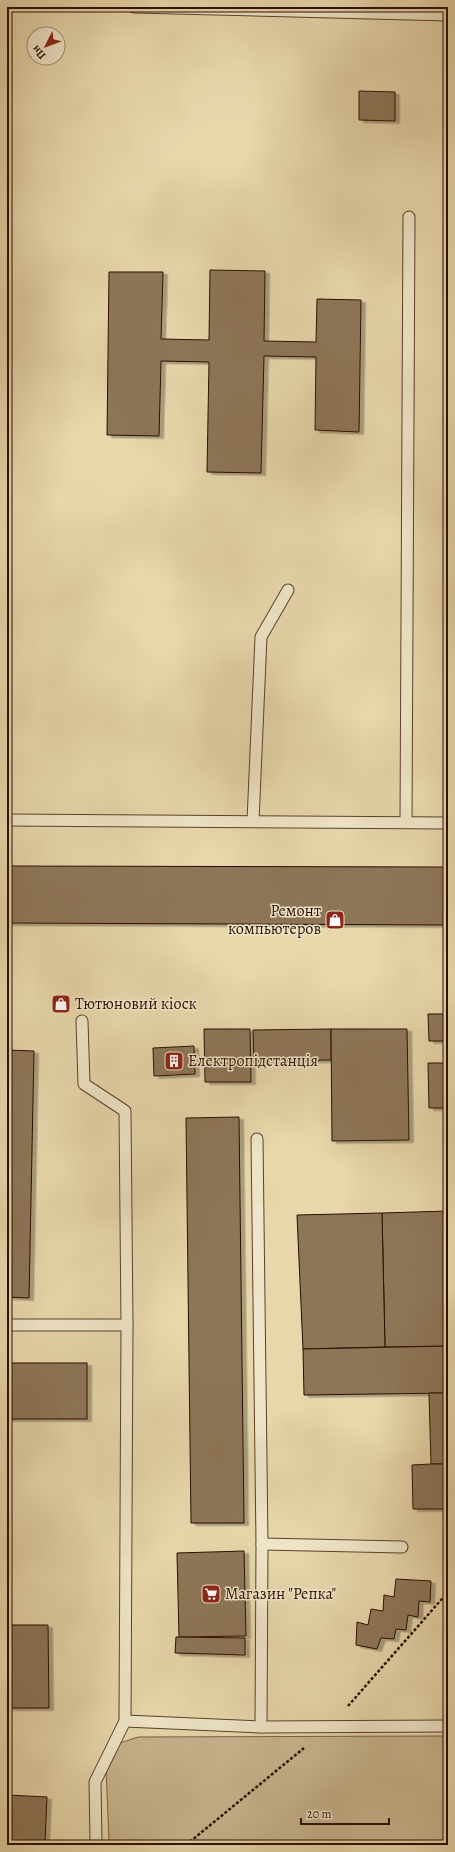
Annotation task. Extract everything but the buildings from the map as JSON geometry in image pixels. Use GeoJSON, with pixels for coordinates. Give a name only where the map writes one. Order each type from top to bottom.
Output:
{"type":"FeatureCollection","features":[{"type":"Feature","properties":{"kind":"lane"},"geometry":{"type":"LineString","coordinates":[[134,7],[448,15]]}},
{"type":"Feature","properties":{"kind":"lane"},"geometry":{"type":"LineString","coordinates":[[406,822],[409,217]]}},
{"type":"Feature","properties":{"kind":"lane"},"geometry":{"type":"LineString","coordinates":[[252,821],[261,637],[288,590]]}},
{"type":"Feature","properties":{"kind":"lane"},"geometry":{"type":"LineString","coordinates":[[7,820],[448,823]]}},
{"type":"Feature","properties":{"kind":"lane"},"geometry":{"type":"LineString","coordinates":[[82,1021],[84,1084],[126,1111],[127,1325],[124,1721],[95,1782],[97,1845]]}},
{"type":"Feature","properties":{"kind":"lane"},"geometry":{"type":"LineString","coordinates":[[257,1139],[262,1544],[262,1727]]}},
{"type":"Feature","properties":{"kind":"lane"},"geometry":{"type":"LineString","coordinates":[[7,1325],[127,1325]]}},
{"type":"Feature","properties":{"kind":"lane"},"geometry":{"type":"LineString","coordinates":[[262,1544],[402,1547]]}},
{"type":"Feature","properties":{"kind":"lane"},"geometry":{"type":"LineString","coordinates":[[124,1721],[262,1727],[448,1726]]}},
{"type":"Feature","properties":{"kind":"shaded area"},"geometry":{"type":"Polygon","coordinates":[[[448,1736],[448,1845],[113,1845],[109,1840],[106,1768],[120,1743],[138,1737],[448,1736]]]}},
{"type":"Feature","properties":{"kind":"place","name":"Ремонт компьютеров"},"geometry":{"type":"Point","coordinates":[335,920]}},
{"type":"Feature","properties":{"kind":"place","name":"Тютюновий кіоск"},"geometry":{"type":"Point","coordinates":[61,1004]}},
{"type":"Feature","properties":{"kind":"place","name":"Електропідстанція"},"geometry":{"type":"Point","coordinates":[174,1061]}},
{"type":"Feature","properties":{"kind":"place","name":"Магазин \"Репка\""},"geometry":{"type":"Point","coordinates":[211,1594]}}]}
